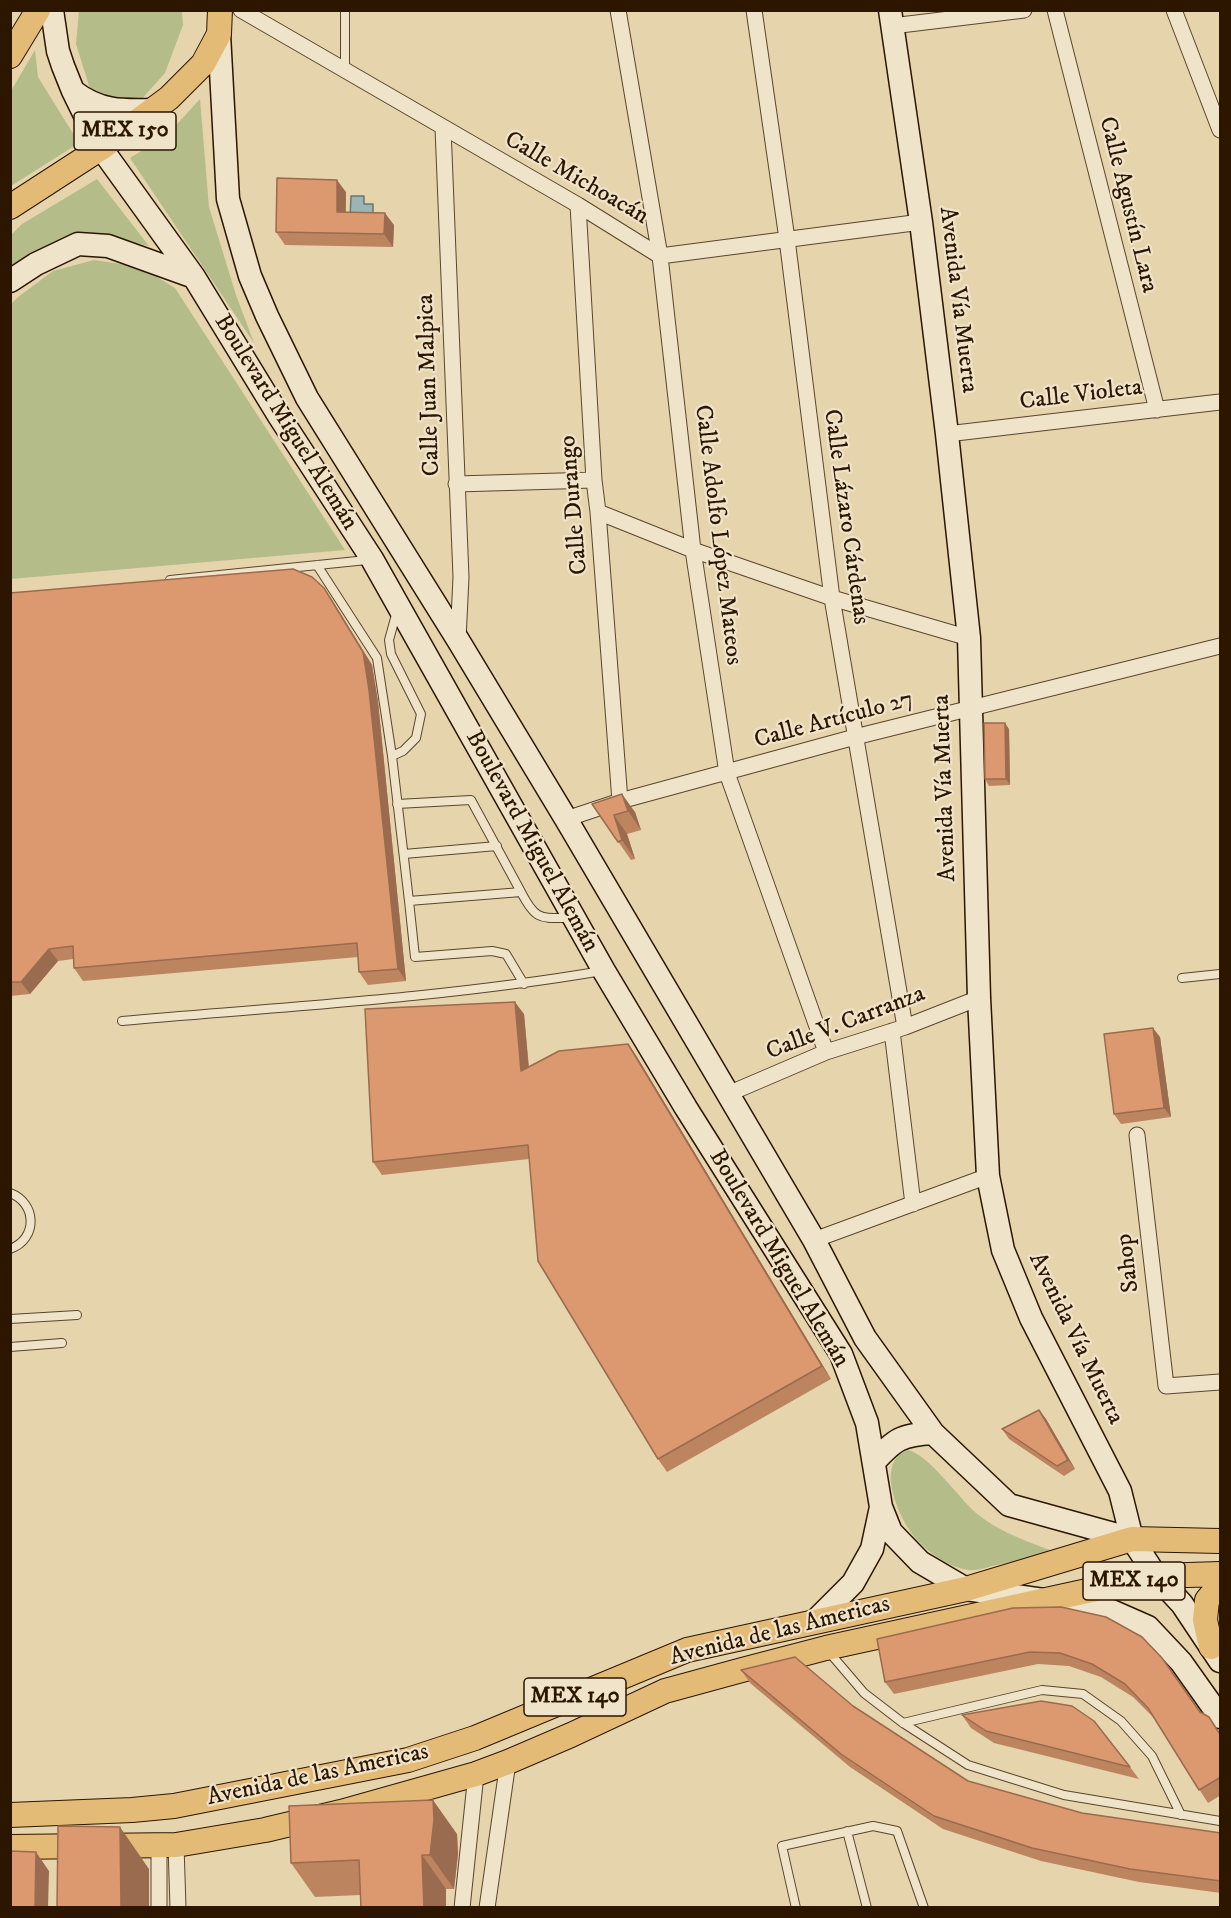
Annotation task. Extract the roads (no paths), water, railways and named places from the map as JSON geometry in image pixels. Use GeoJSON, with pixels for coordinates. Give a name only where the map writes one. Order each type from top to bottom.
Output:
{"type":"FeatureCollection","features":[{"type":"Feature","properties":{"kind":"main road"},"geometry":{"type":"LineString","coordinates":[[10,56],[38,10]]}},
{"type":"Feature","properties":{"kind":"main road","name":"Boulevard Miguel Alemán"},"geometry":{"type":"LineString","coordinates":[[52,10],[58,51],[73,91],[101,148],[194,277],[279,416],[372,559],[603,971],[686,1108],[841,1354],[867,1423],[881,1507],[891,1532],[920,1562],[966,1589],[1107,1609],[1148,1628],[1181,1662],[1221,1718]]}},
{"type":"Feature","properties":{"kind":"main road","name":"Avenida Vía Muerta"},"geometry":{"type":"LineString","coordinates":[[891,19],[921,222],[969,638],[988,1176],[1003,1250],[1030,1318],[1120,1491],[1132,1539]]}},
{"type":"Feature","properties":{"kind":"main road","name":"Boulevard Miguel Alemán"},"geometry":{"type":"LineString","coordinates":[[219,22],[228,199],[250,276],[307,398],[458,640],[566,819],[814,1240],[865,1338],[933,1433],[1009,1505],[1132,1539]]}},
{"type":"Feature","properties":{"kind":"main road","name":"MEX 150"},"geometry":{"type":"LineString","coordinates":[[10,207],[101,148],[170,98],[203,64],[219,22]]}},
{"type":"Feature","properties":{"kind":"main road"},"geometry":{"type":"LineString","coordinates":[[73,91],[85,100],[108,108],[122,111],[155,110]]}},
{"type":"Feature","properties":{"kind":"main road"},"geometry":{"type":"LineString","coordinates":[[10,281],[36,264],[78,244],[108,246],[194,277]]}},
{"type":"Feature","properties":{"kind":"main road"},"geometry":{"type":"LineString","coordinates":[[874,1462],[889,1446],[900,1439],[914,1434],[933,1433]]}},
{"type":"Feature","properties":{"kind":"main road"},"geometry":{"type":"LineString","coordinates":[[816,1620],[853,1583],[872,1549],[881,1507]]}},
{"type":"Feature","properties":{"kind":"main road"},"geometry":{"type":"LineString","coordinates":[[1132,1539],[1156,1576],[1182,1604],[1216,1654]]}},
{"type":"Feature","properties":{"kind":"main road","name":"MEX 140"},"geometry":{"type":"LineString","coordinates":[[1132,1539],[1221,1541]]}},
{"type":"Feature","properties":{"kind":"main road","name":"Avenida de las Americas"},"geometry":{"type":"LineString","coordinates":[[10,1815],[174,1806],[408,1760],[475,1738],[687,1650],[966,1589],[1132,1539]]}},
{"type":"Feature","properties":{"kind":"main road","name":"MEX 140"},"geometry":{"type":"LineString","coordinates":[[1049,1599],[1156,1576],[1221,1574]]}},
{"type":"Feature","properties":{"kind":"main road"},"geometry":{"type":"LineString","coordinates":[[1216,1654],[1205,1620],[1207,1600],[1221,1586]]}},
{"type":"Feature","properties":{"kind":"main road","name":"Avenida de las Americas"},"geometry":{"type":"LineString","coordinates":[[10,1846],[167,1845],[265,1830],[341,1812],[476,1774],[508,1762],[665,1691],[826,1648],[1049,1599]]}},
{"type":"Feature","properties":{"kind":"main road"},"geometry":{"type":"LineString","coordinates":[[860,1611],[866,1640]]}},
{"type":"Feature","properties":{"kind":"main road"},"geometry":{"type":"LineString","coordinates":[[333,1775],[341,1812]]}},
{"type":"Feature","properties":{"kind":"street","name":"Calle Michoacán"},"geometry":{"type":"LineString","coordinates":[[241,10],[578,205],[660,256],[921,222]]}},
{"type":"Feature","properties":{"kind":"street","name":"Calle Adolfo López Mateos"},"geometry":{"type":"LineString","coordinates":[[618,10],[660,256],[693,550],[727,773],[826,1052]]}},
{"type":"Feature","properties":{"kind":"street","name":"Calle Lázaro Cárdenas"},"geometry":{"type":"LineString","coordinates":[[754,10],[787,239],[832,598],[899,1029],[913,1204]]}},
{"type":"Feature","properties":{"kind":"street"},"geometry":{"type":"LineString","coordinates":[[891,19],[1024,10]]}},
{"type":"Feature","properties":{"kind":"street","name":"Calle Agustín Lara"},"geometry":{"type":"LineString","coordinates":[[1055,10],[1156,410]]}},
{"type":"Feature","properties":{"kind":"street"},"geometry":{"type":"LineString","coordinates":[[1174,10],[1221,130]]}},
{"type":"Feature","properties":{"kind":"street","name":"Calle Juan Malpica"},"geometry":{"type":"LineString","coordinates":[[443,128],[461,577],[458,640]]}},
{"type":"Feature","properties":{"kind":"street","name":"Calle Durango"},"geometry":{"type":"LineString","coordinates":[[578,205],[594,480],[620,801]]}},
{"type":"Feature","properties":{"kind":"street","name":"Calle Violeta"},"geometry":{"type":"LineString","coordinates":[[947,434],[1221,402]]}},
{"type":"Feature","properties":{"kind":"street"},"geometry":{"type":"LineString","coordinates":[[456,484],[594,480]]}},
{"type":"Feature","properties":{"kind":"street"},"geometry":{"type":"LineString","coordinates":[[598,512],[693,550],[832,598],[969,638]]}},
{"type":"Feature","properties":{"kind":"street","name":"Calle Artículo 27"},"geometry":{"type":"LineString","coordinates":[[566,819],[620,801],[855,737],[1221,646]]}},
{"type":"Feature","properties":{"kind":"street","name":"Calle V. Carranza"},"geometry":{"type":"LineString","coordinates":[[728,1094],[826,1052],[899,1029],[980,998]]}},
{"type":"Feature","properties":{"kind":"street","name":"Sahop"},"geometry":{"type":"LineString","coordinates":[[1137,1135],[1166,1386],[1221,1382]]}},
{"type":"Feature","properties":{"kind":"street"},"geometry":{"type":"LineString","coordinates":[[814,1240],[988,1176]]}},
{"type":"Feature","properties":{"kind":"street"},"geometry":{"type":"LineString","coordinates":[[487,1908],[508,1762]]}},
{"type":"Feature","properties":{"kind":"street"},"geometry":{"type":"LineString","coordinates":[[462,1908],[476,1774]]}},
{"type":"Feature","properties":{"kind":"street"},"geometry":{"type":"LineString","coordinates":[[159,1908],[167,1845]]}},
{"type":"Feature","properties":{"kind":"street"},"geometry":{"type":"LineString","coordinates":[[167,1845],[178,1908]]}},
{"type":"Feature","properties":{"kind":"lane"},"geometry":{"type":"LineString","coordinates":[[345,10],[345,71]]}},
{"type":"Feature","properties":{"kind":"lane"},"geometry":{"type":"LineString","coordinates":[[164,580],[372,559]]}},
{"type":"Feature","properties":{"kind":"lane"},"geometry":{"type":"LineString","coordinates":[[316,565],[377,658],[392,756],[415,957],[492,951],[506,954],[524,984]]}},
{"type":"Feature","properties":{"kind":"lane"},"geometry":{"type":"LineString","coordinates":[[392,756],[403,751],[416,738],[421,714],[391,654],[389,640],[398,607]]}},
{"type":"Feature","properties":{"kind":"lane"},"geometry":{"type":"LineString","coordinates":[[397,804],[471,800],[530,910],[544,918],[573,918]]}},
{"type":"Feature","properties":{"kind":"lane"},"geometry":{"type":"LineString","coordinates":[[404,854],[496,846]]}},
{"type":"Feature","properties":{"kind":"lane"},"geometry":{"type":"LineString","coordinates":[[409,901],[521,892]]}},
{"type":"Feature","properties":{"kind":"lane"},"geometry":{"type":"LineString","coordinates":[[122,1021],[431,995],[524,984],[603,971]]}},
{"type":"Feature","properties":{"kind":"lane"},"geometry":{"type":"LineString","coordinates":[[1182,978],[1221,974]]}},
{"type":"Feature","properties":{"kind":"lane"},"geometry":{"type":"LineString","coordinates":[[10,1193],[26,1203],[32,1218],[28,1234],[23,1241],[10,1249]]}},
{"type":"Feature","properties":{"kind":"lane"},"geometry":{"type":"LineString","coordinates":[[10,1319],[77,1315]]}},
{"type":"Feature","properties":{"kind":"lane"},"geometry":{"type":"LineString","coordinates":[[10,1347],[62,1343]]}},
{"type":"Feature","properties":{"kind":"lane"},"geometry":{"type":"LineString","coordinates":[[826,1648],[864,1693],[903,1723],[968,1765],[1064,1795],[1221,1821]]}},
{"type":"Feature","properties":{"kind":"lane"},"geometry":{"type":"LineString","coordinates":[[903,1723],[1042,1690],[1083,1694],[1121,1721],[1152,1756],[1181,1815]]}},
{"type":"Feature","properties":{"kind":"lane"},"geometry":{"type":"LineString","coordinates":[[796,1908],[782,1846],[873,1826],[897,1831],[924,1908]]}},
{"type":"Feature","properties":{"kind":"lane"},"geometry":{"type":"LineString","coordinates":[[847,1831],[867,1908]]}},
{"type":"Feature","properties":{"kind":"water"},"geometry":{"type":"Polygon","coordinates":[[[351,196],[364,196],[364,204],[373,204],[373,219],[350,219],[351,196]]]}}]}
